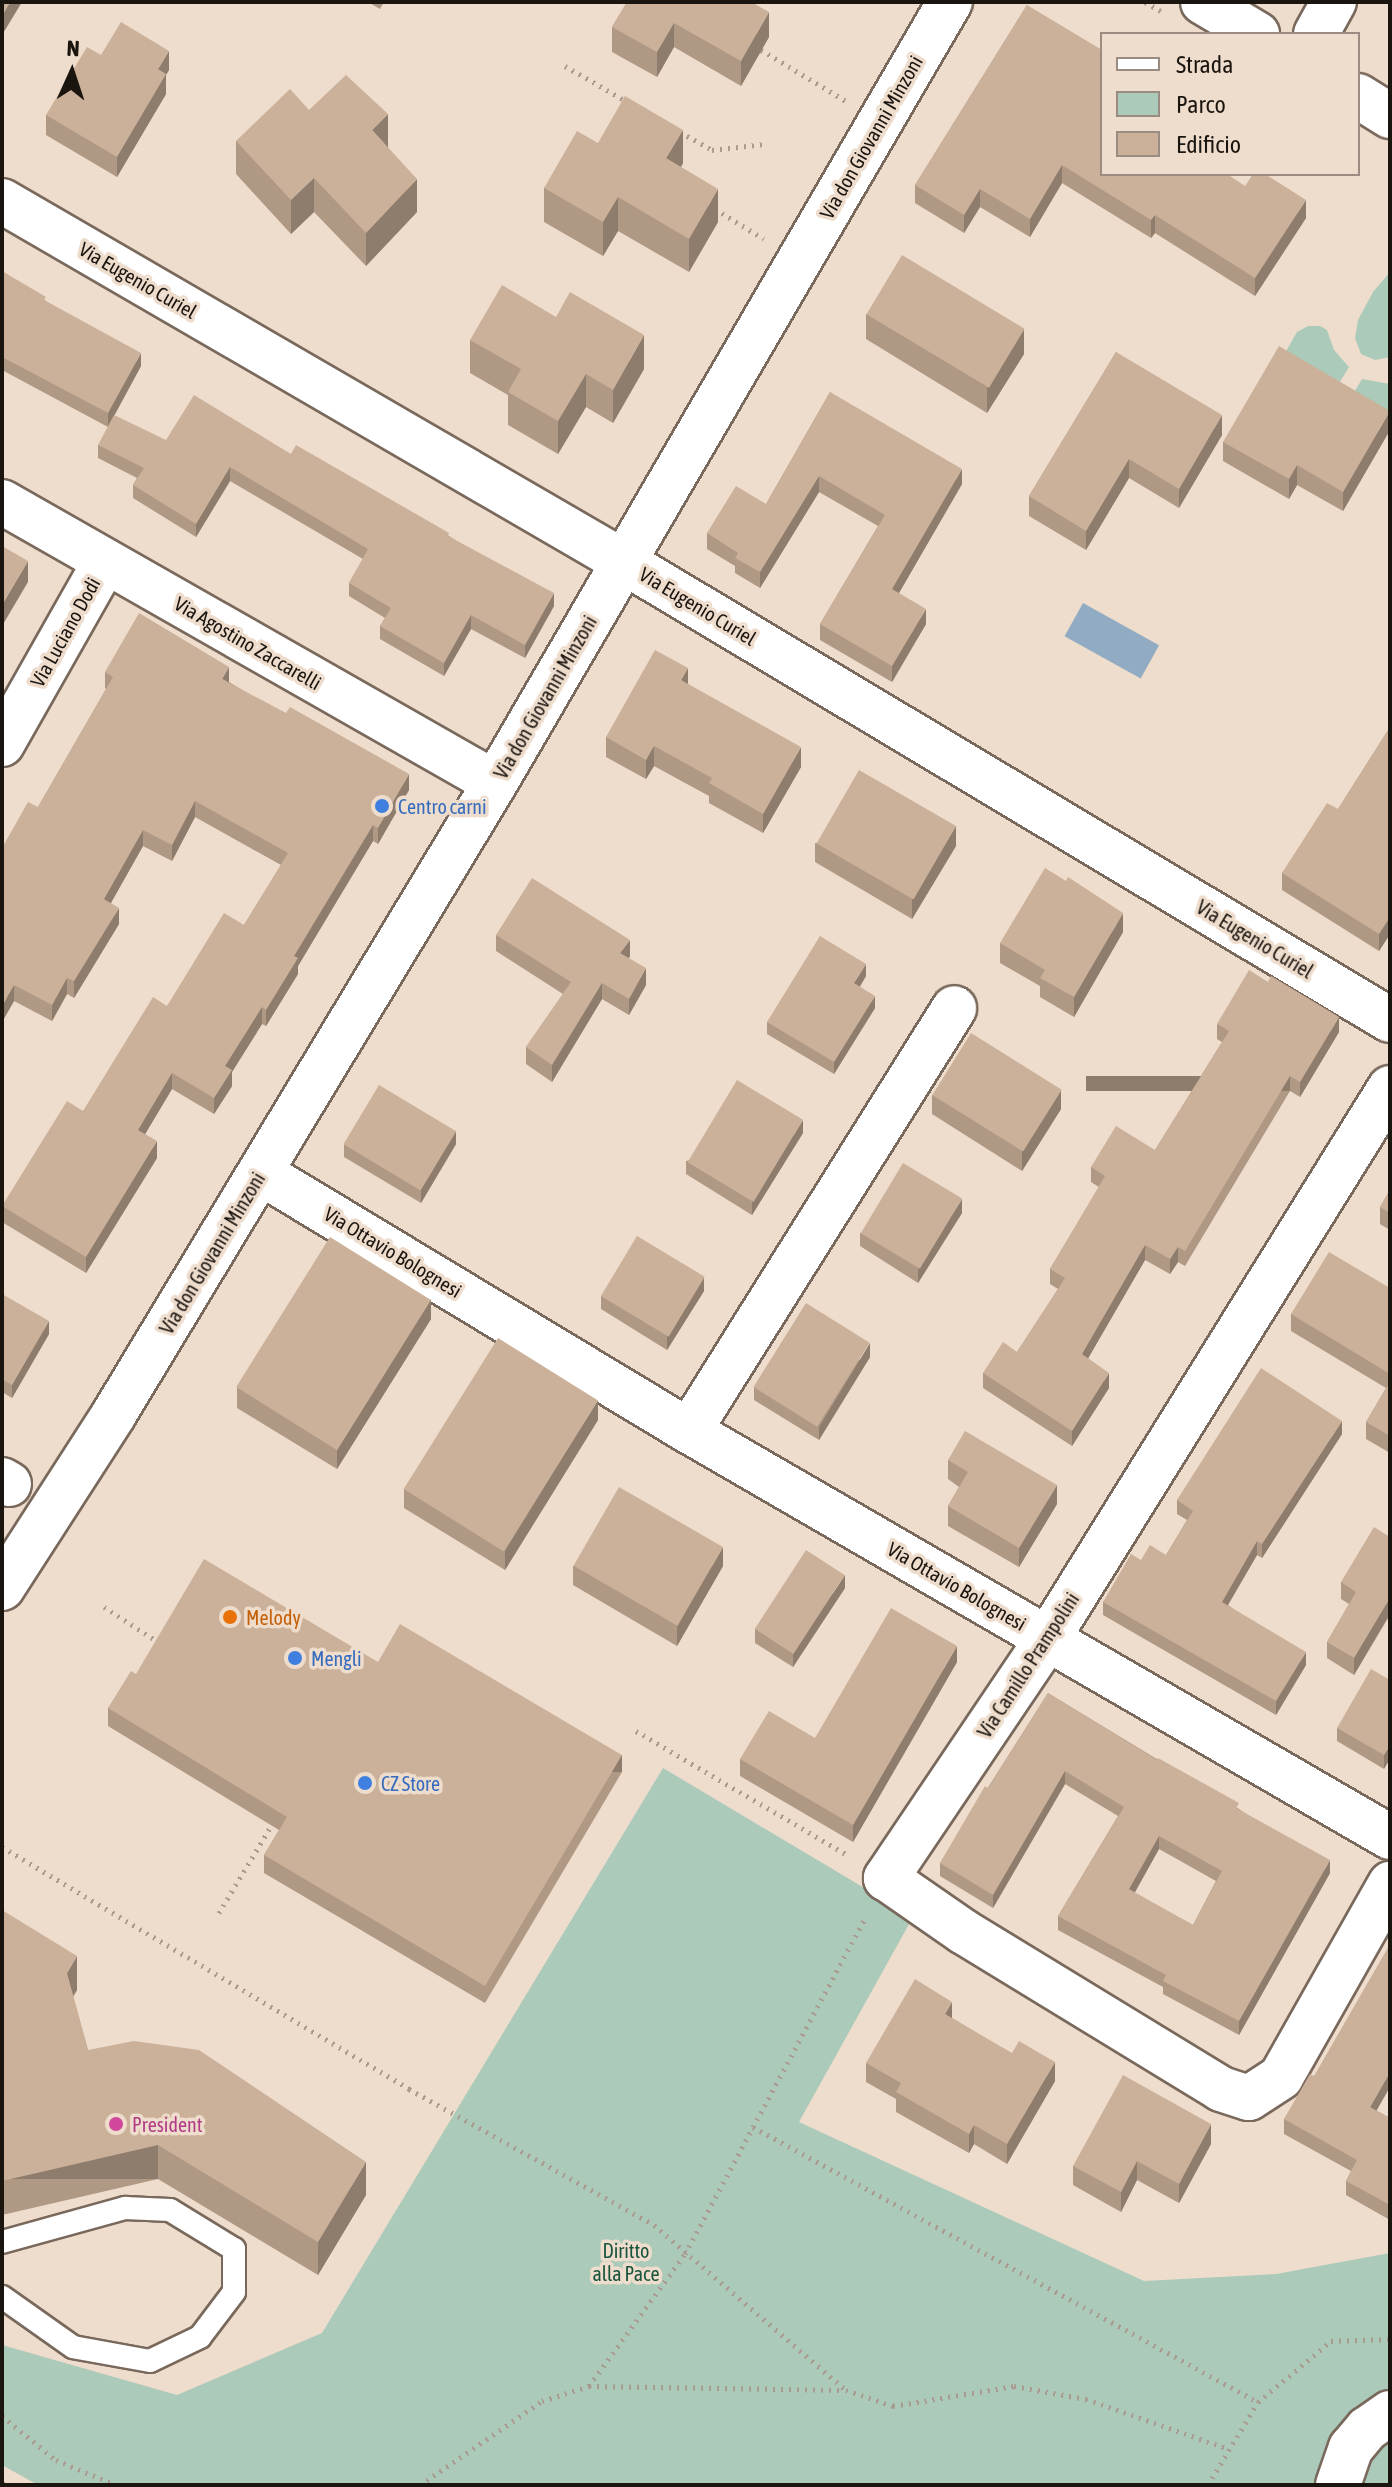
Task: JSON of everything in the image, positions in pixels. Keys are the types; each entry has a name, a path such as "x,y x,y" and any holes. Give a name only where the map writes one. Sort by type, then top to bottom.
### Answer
{"street":[{"name":"Via don Giovanni Minzoni","path":"2,1588 114,1414 495,783 950,2"},
{"path":"1203,2 1254,32"},
{"path":"1317,32 1334,2"},
{"path":"1360,97 1390,116"},
{"name":"Via Eugenio Curiel","path":"2,201 624,562 1390,1020"},
{"name":"Via Agostino Zaccarelli","path":"2,502 495,783"},
{"name":"Via Luciano Dodi","path":"2,744 105,562"},
{"path":"689,1431 954,1008"},
{"name":"Via Camillo Prampolini","path":"886,1878 1048,1638 1390,1088"},
{"name":"Via Ottavio Bolognesi","path":"261,1173 689,1431 1390,1837"},
{"path":"886,1878 964,1932 1207,2081 1249,2098 1281,2077 1390,1884"},
{"path":"1335,2476 1363,2432 1390,2413"}],"lane":[{"path":"2,2242 125,2208 170,2210 234,2249 234,2292 200,2337 150,2361 73,2347 2,2297"}],"path":[{"path":"761,50 880,122"},
{"path":"565,66 640,108"},
{"path":"676,129 712,150 765,144"},
{"path":"710,206 799,260"},
{"path":"104,1607 164,1645"},
{"path":"589,2386 685,2254 886,1878 636,1731"},
{"path":"219,1913 275,1819"},
{"path":"2,1847 430,2101 654,2225 846,2390"},
{"path":"753,2127 1258,2402"},
{"path":"1208,2485 1258,2402 1331,2341 1390,2339"},
{"path":"420,2485 542,2401 589,2386 846,2390 893,2406 1014,2386 1086,2399 1229,2449"},
{"path":"2,2416 56,2460 116,2485"}],"green space":[{"path":"1390,272 1390,357 1375,360 1361,354 1355,338 1358,320 1373,292"},
{"path":"1308,326 1320,326 1327,330 1334,350 1349,367 1338,385 1285,353 1297,332"},
{"path":"1362,379 1390,384 1390,421 1352,396"},
{"name":"Diritto alla Pace","path":"663,1768 913,1917 799,2122 1144,2281 1276,2274 1390,2253 1390,2485 38,2485 2,2465 2,2345 177,2395 322,2333"}],"water":[{"path":"1083,603 1159,645 1141,678 1065,636"}],"building":[{"path":"2,2 10,2 2,16"},
{"path":"627,2 751,2 769,12 741,61 674,23 657,52 612,27"},
{"path":"1027,5 1100,49 1100,176 1230,176 1245,186 1252,176 1268,176 1306,200 1255,278 1155,215 1151,220 1062,165 1030,219 980,189 964,215 915,185"},
{"path":"121,22 169,51 158,69 166,74 117,157 46,115 87,47 101,55"},
{"path":"346,75 388,114 372,130 417,179 366,233 314,178 291,200 236,141 290,89 309,110"},
{"path":"625,96 683,130 666,158 718,189 689,239 618,197 603,222 544,188 577,131 598,143"},
{"path":"902,255 1025,329 989,388 866,314"},
{"path":"2,271 46,297 44,300 141,353 108,413 2,357"},
{"path":"502,285 556,317 570,292 644,335 613,390 586,374 558,421 508,392 521,369 470,340"},
{"path":"1279,346 1390,411 1343,492 1297,465 1289,479 1223,442"},
{"path":"1116,352 1222,415 1179,489 1129,459 1086,531 1029,496"},
{"path":"830,392 962,469 892,589 926,609 892,666 820,624 885,515 819,476 760,572 735,558 738,553 707,533 736,486 766,504"},
{"path":"194,395 291,454 296,445 449,533 448,536 554,593 525,645 471,615 444,663 380,626 391,608 349,583 368,549 230,467 196,524 133,485 144,468 98,445 114,415 166,440"},
{"path":"2,546 28,561 2,605"},
{"path":"139,613 229,667 222,679 286,713 290,707 409,774 378,828 373,825 294,956 298,958 266,1010 262,1007 225,1066 232,1070 214,1098 172,1073 138,1130 157,1141 86,1257 2,1206 67,1101 83,1111 153,997 167,1006 224,913 244,925 288,853 195,801 172,845 143,830 104,899 119,908 74,981 67,978 52,1005 14,985 2,1006 2,848 28,802 38,807 113,677 105,672"},
{"path":"655,650 688,668 681,680 801,747 763,814 709,783 712,778 654,746 646,760 606,737"},
{"path":"1390,727 1390,917 1379,934 1282,873 1327,803 1338,809"},
{"path":"859,770 956,826 913,900 816,844"},
{"path":"1045,868 1066,881 1068,877 1123,913 1074,997 1040,978 1045,970 1000,943"},
{"path":"532,878 630,940 620,953 646,968 629,999 602,983 552,1065 526,1047 571,982 496,935"},
{"path":"820,936 866,964 854,983 875,996 834,1062 767,1022"},
{"path":"1249,970 1268,982 1271,976 1339,1017 1300,1082 1290,1076 1185,1251 1178,1247 1170,1259 1145,1245 1082,1354 1109,1373 1072,1431 983,1373 1003,1342 1017,1352 1065,1278 1050,1269 1105,1176 1091,1167 1116,1126 1155,1150 1229,1031 1217,1024"},
{"path":"971,1033 1062,1090 1023,1152 932,1095"},
{"path":"737,1080 803,1120 754,1202 688,1162"},
{"path":"379,1085 456,1131 421,1190 343,1144"},
{"path":"903,1163 962,1199 920,1269 861,1233"},
{"path":"1390,1190 1390,1213 1380,1207"},
{"path":"637,1236 705,1277 669,1337 601,1296"},
{"path":"330,1237 431,1300 337,1450 236,1387"},
{"path":"1329,1252 1390,1288 1390,1374 1291,1314"},
{"path":"2,1294 49,1321 12,1385 2,1379"},
{"path":"806,1303 870,1343 817,1427 754,1387"},
{"path":"498,1338 598,1401 504,1551 404,1489"},
{"path":"1261,1368 1342,1421 1262,1544 1257,1541 1222,1602 1306,1652 1276,1701 1103,1602 1131,1554 1141,1560 1150,1545 1166,1555 1193,1511 1177,1500"},
{"path":"1390,1382 1390,1436 1366,1422"},
{"path":"965,1431 1057,1485 1019,1548 948,1506 968,1472 948,1460"},
{"path":"619,1487 723,1547 677,1626 574,1566"},
{"path":"1374,1527 1390,1537 1390,1598 1354,1658 1327,1642 1356,1592 1341,1582"},
{"path":"806,1550 845,1575 793,1654 755,1629"},
{"path":"204,1559 378,1662 400,1624 622,1755 485,1986 264,1855 287,1817 108,1708 131,1671 136,1674"},
{"path":"891,1608 957,1646 853,1825 740,1759 769,1711 815,1738"},
{"path":"1371,1669 1390,1680 1390,1745 1384,1755 1337,1728"},
{"path":"1048,1693 1157,1760 1239,1803 1236,1808 1330,1860 1239,2021 1163,1981 1166,1975 1058,1916 1124,1807 1065,1771 993,1895 940,1863 985,1786 988,1788","holes":["1159,1836 1222,1871 1193,1925 1129,1889"]},
{"path":"2,1910 77,1956 67,1973 88,2050 134,2041 199,2050 366,2162 318,2242 158,2145 2,2181"},
{"path":"1390,1944 1390,2072 1370,2107 1390,2118 1390,2205 1346,2181 1357,2160 1284,2119 1310,2074 1314,2076"},
{"path":"915,1979 952,2002 945,2014 1012,2053 1019,2041 1055,2062 1007,2144 974,2125 969,2134 896,2092 901,2083 866,2063"},
{"path":"1123,2075 1211,2124 1179,2184 1137,2161 1121,2192 1073,2166"}],"place":[{"name":"Centro carni","path":"382,806"},
{"name":"Melody","path":"230,1617"},
{"name":"Mengli","path":"295,1658"},
{"name":"CZ Store","path":"365,1783"},
{"name":"President","path":"116,2124"}]}
